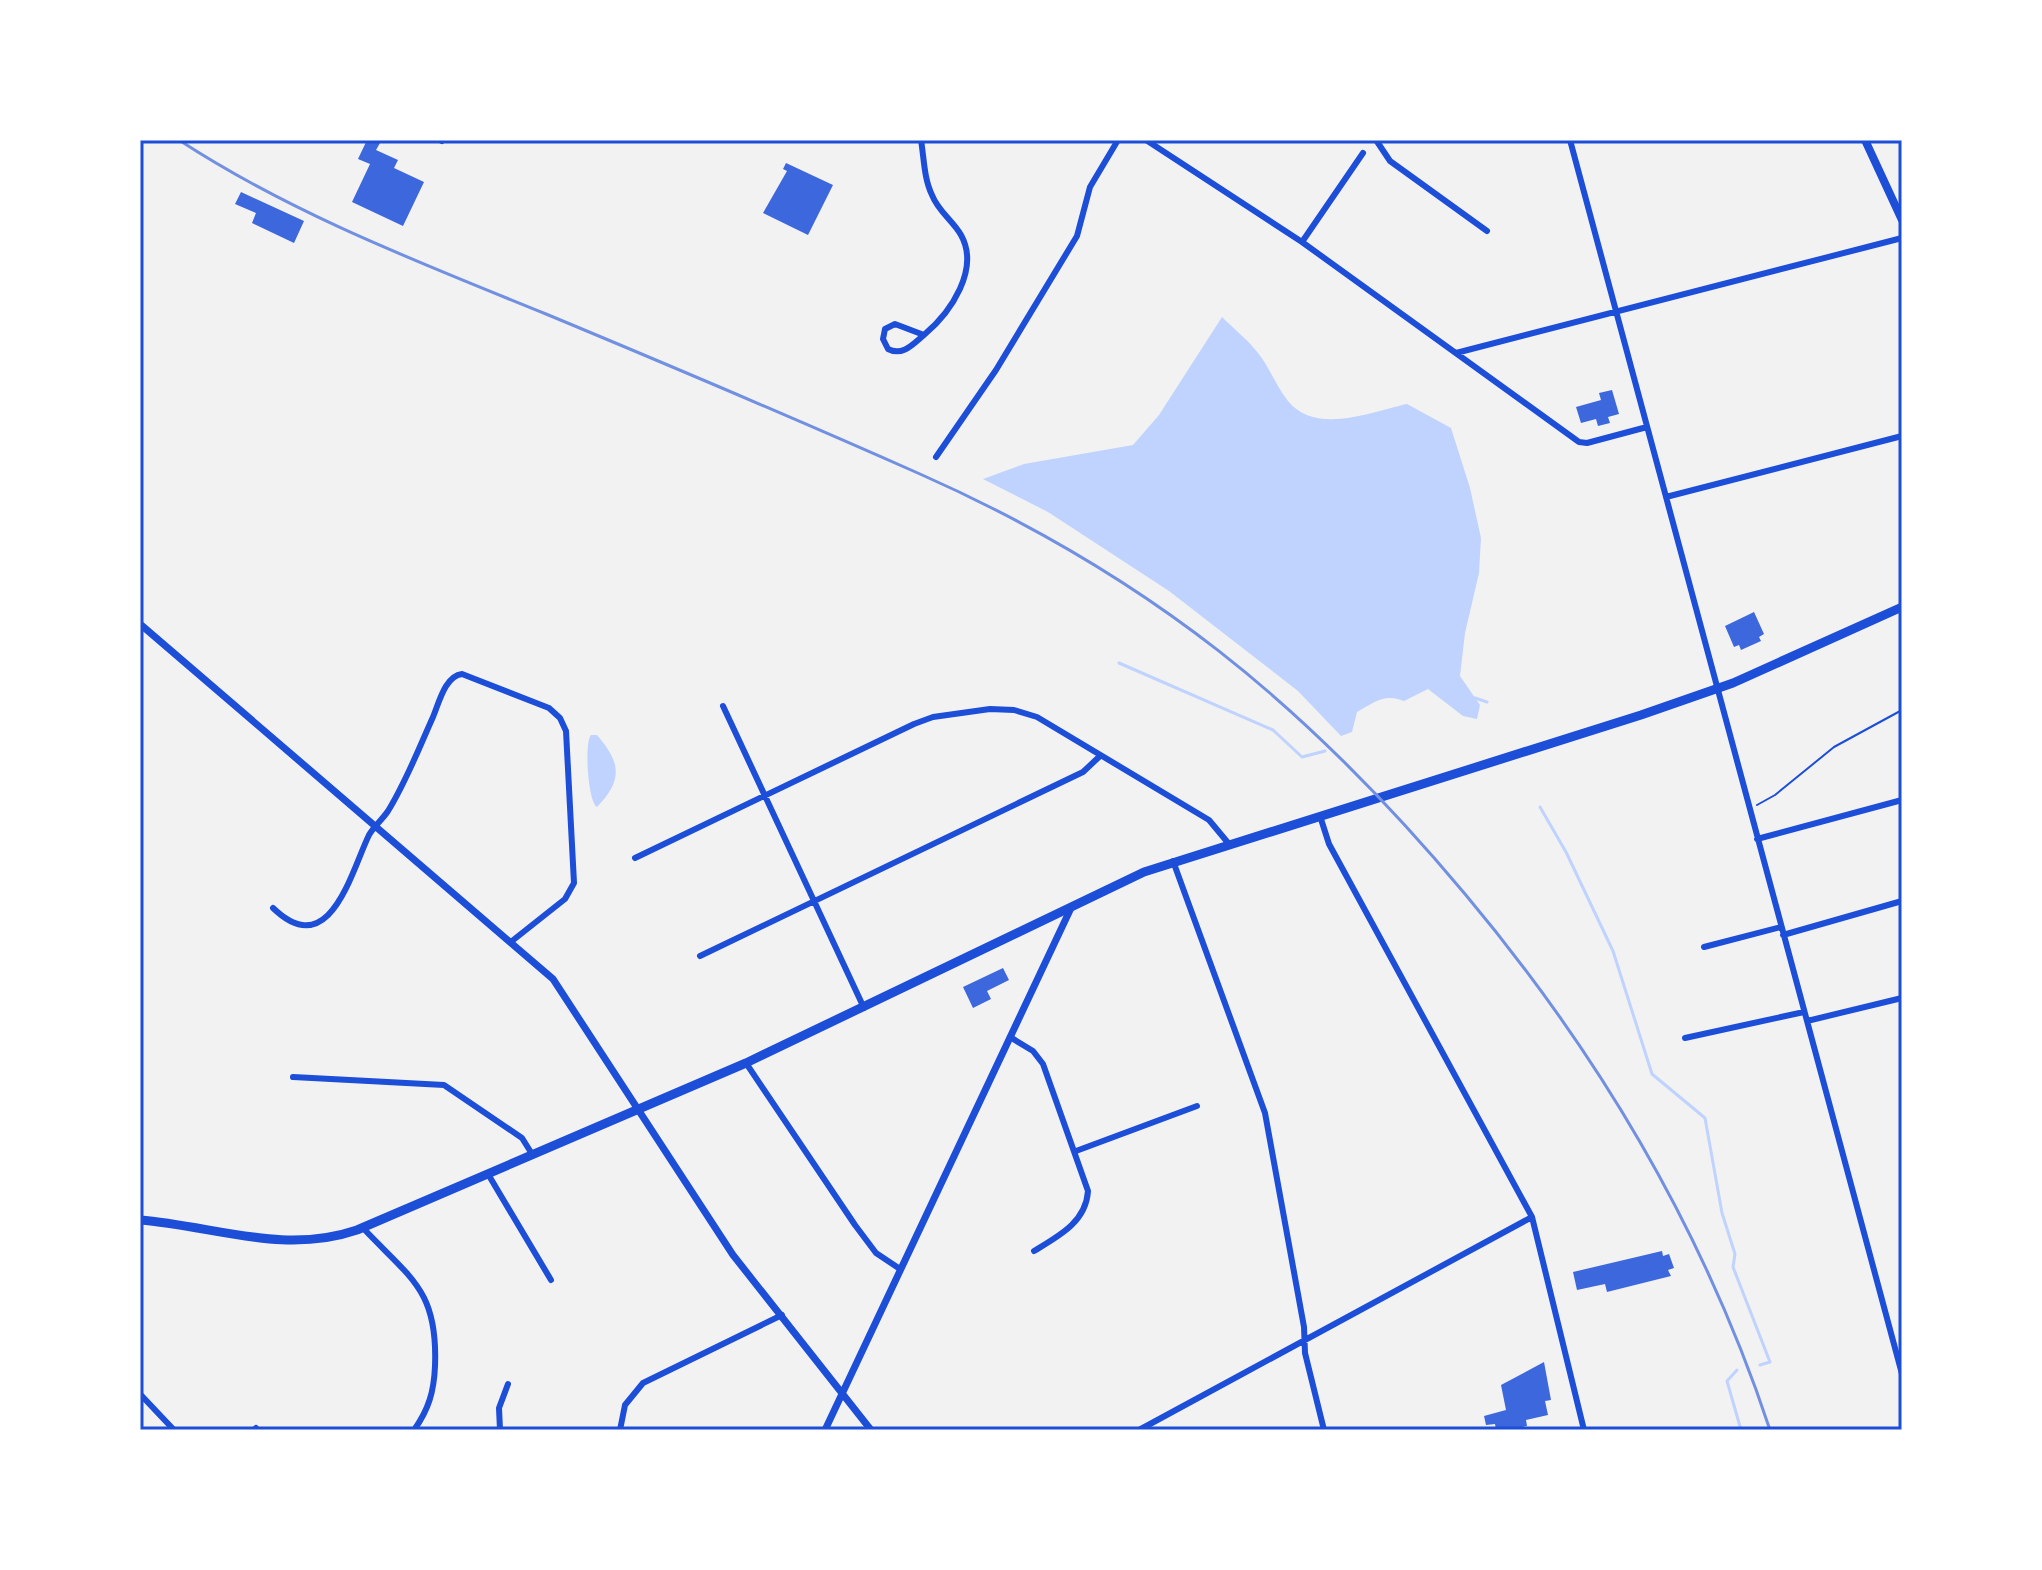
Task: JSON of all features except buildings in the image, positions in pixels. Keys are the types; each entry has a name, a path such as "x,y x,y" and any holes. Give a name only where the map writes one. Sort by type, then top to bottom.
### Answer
{"main road":[{"path":"1865,140 1902,220"},
{"path":"140,1220 296,1242 329,1238 363,1228 746,1063 1173,861 1612,725 1716,688 1902,607"}],"street":[{"path":"921,140 931,195 963,238 967,262 965,277 948,308 924,335 897,352 888,349 883,339 885,329 895,324 924,335"},
{"path":"936,457 996,370 1077,236 1090,187 1118,140"},
{"path":"1146,140 1302,242 1582,443 1647,427"},
{"path":"1376,140 1390,161 1487,231"},
{"path":"1570,140 1902,1374"},
{"path":"1302,242 1363,153"},
{"path":"1456,353 1902,238"},
{"path":"1666,497 1902,436"},
{"path":"140,624 375,828 512,941 561,988 728,1248 871,1430"},
{"path":"273,908 289,922 299,925 327,916 343,897 449,682 457,674 549,708 560,718 566,731 574,883 565,899 512,941"},
{"path":"723,706 864,1008"},
{"path":"635,858 923,720 976,710 1006,709 1030,714 1209,820 1229,844"},
{"path":"700,956 1085,771 1100,756"},
{"path":"1757,839 1902,800"},
{"path":"1320,816 1329,844 1532,1217 1584,1430"},
{"path":"1173,861 1265,1113 1278,1170 1304,1342 1324,1430"},
{"path":"1783,935 1902,901"},
{"path":"825,1430 1071,908"},
{"path":"1704,947 1781,927"},
{"path":"1807,1021 1902,998"},
{"path":"1685,1038 1804,1012"},
{"path":"1010,1037 1040,1058 1088,1188 1086,1208 1065,1231 1034,1251"},
{"path":"746,1063 855,1225 878,1255 900,1269"},
{"path":"293,1077 444,1085 522,1138 532,1154"},
{"path":"1076,1151 1197,1106"},
{"path":"488,1174 551,1280"},
{"path":"1139,1430 1532,1217"},
{"path":"363,1228 419,1288 433,1316 434,1388 428,1409 414,1430"},
{"path":"620,1430 625,1405 643,1383 782,1315"},
{"path":"500,1430 499,1408 508,1384"},
{"path":"140,1394 174,1430"}],"path":[{"path":"1749,807 1775,795 1807,766 1862,729 1902,710"}],"water":[{"path":"1222,317 1254,348 1288,401 1300,411 1314,417 1345,418 1407,404 1451,428 1470,488 1481,538 1479,573 1465,633 1460,676 1480,705 1477,719 1463,716 1428,689 1404,701 1385,698 1375,702 1357,712 1352,732 1341,736 1298,691 1169,591 1048,512 983,479 1024,464 1133,445 1159,415"},
{"path":"591,735 597,735 605,745 616,771 612,788 597,807 591,795 588,772"}],"waterway":[{"path":"1119,663 1273,730 1302,757 1325,751"},
{"path":"1475,698 1487,702"},
{"path":"1540,807 1566,852 1613,951 1652,1074 1705,1118 1722,1213 1735,1254 1733,1267 1770,1362 1760,1365"},
{"path":"1737,1370 1727,1381 1741,1430"}],"railway":[{"path":"179,140 266,191 358,236 780,413 1002,513 1151,601 1218,651 1283,704 1345,762 1405,826 1465,894 1560,1018 1643,1147 1680,1215 1743,1356 1770,1430"}]}
